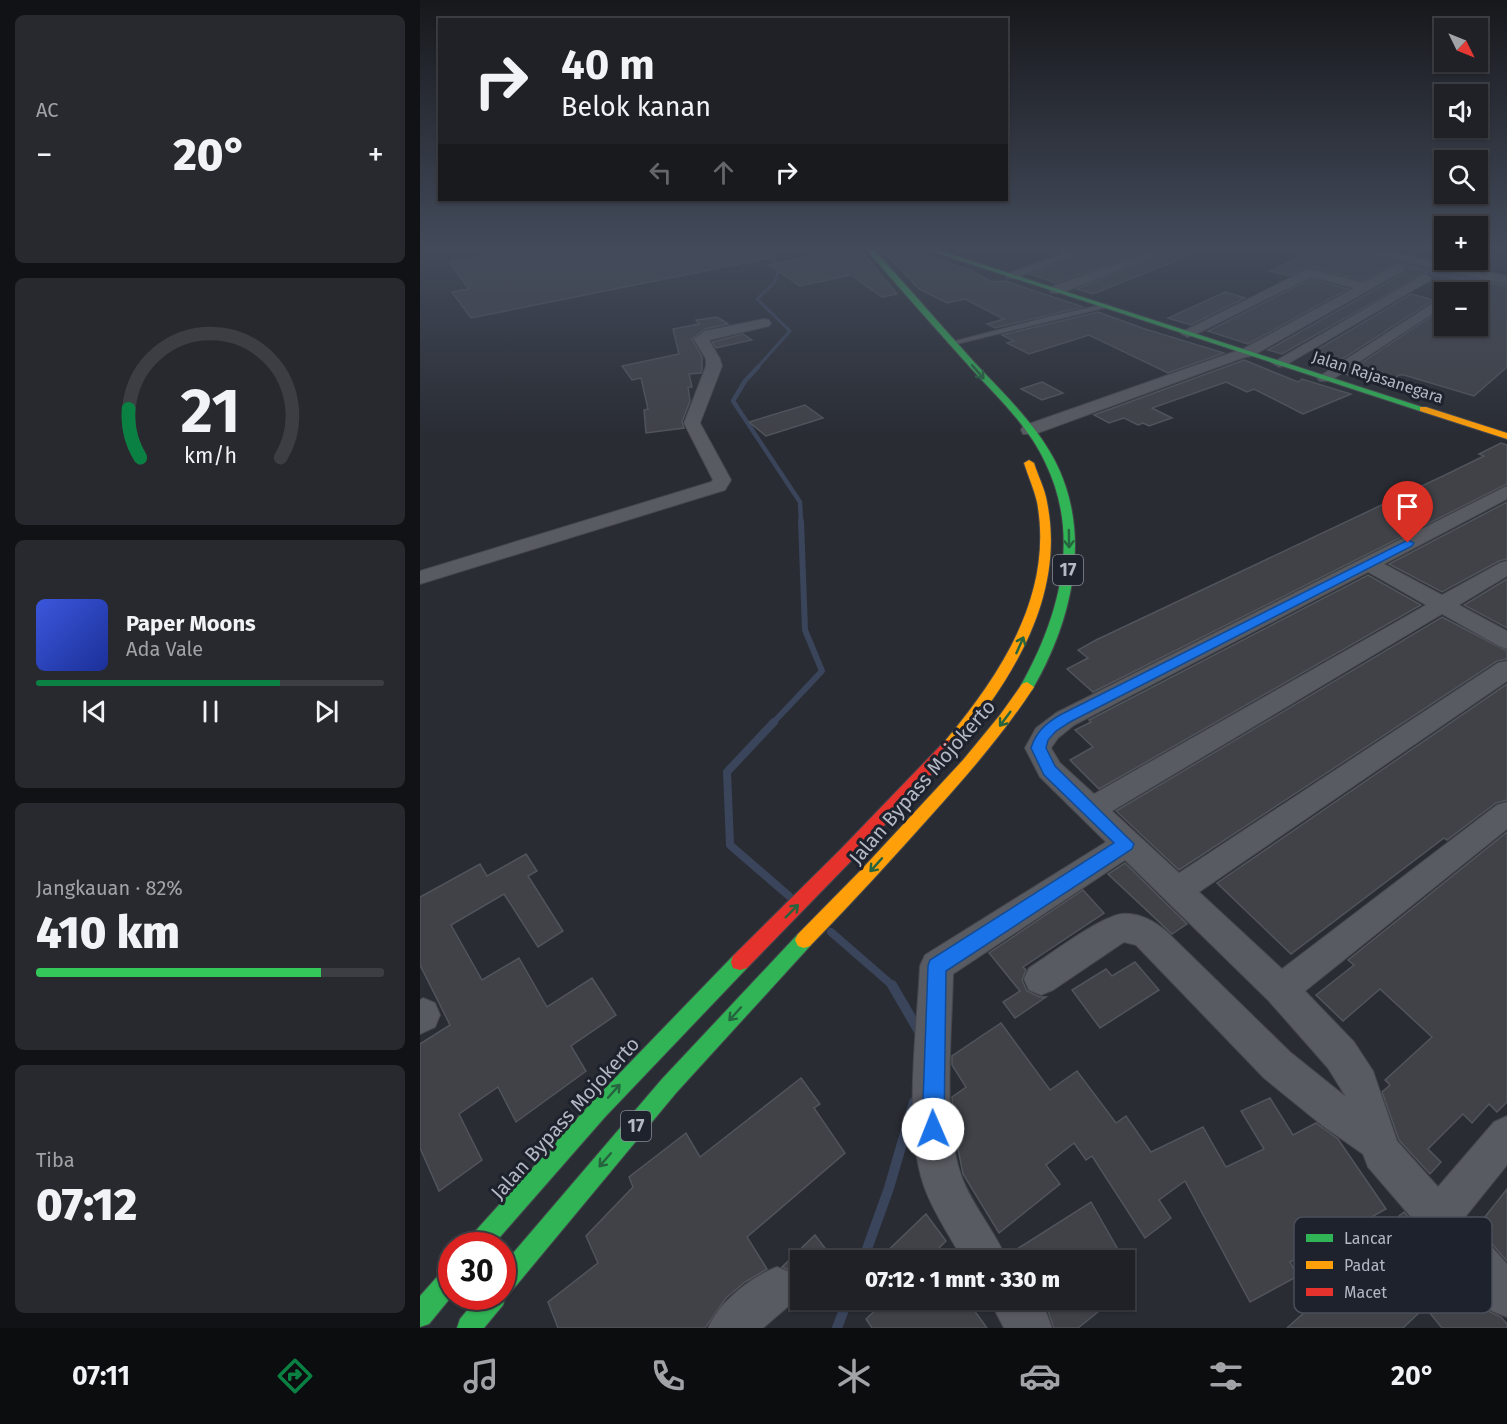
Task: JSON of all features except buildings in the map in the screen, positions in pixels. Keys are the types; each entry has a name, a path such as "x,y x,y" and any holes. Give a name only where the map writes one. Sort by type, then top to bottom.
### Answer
{"main road":[{"name":"Jalan Bypass Mojokerto","path":"911,312 945,355"},
{"name":"Jalan Bypass Mojokerto","path":"516,1268 574,1196 774,971 855,888 990,739 1029,683 1039,664 1055,626 1068,574 1070,539 1066,500 1055,471 1029,430 922,312"},
{"name":"Jalan Rajasanegara","path":"1124,312 1507,436"},
{"name":"Jalan Bypass Mojokerto","path":"489,1232 521,1193 643,1059 836,867 964,731 1015,657 1030,623 1044,572 1047,534 1042,497 1032,469 1022,452"},
{"path":"420,1315 438,1294"},
{"path":"469,1328 483,1310"}],"street":[{"path":"1187,333 1230,312"},
{"path":"1029,430 1246,353 1320,312"},
{"path":"1279,363 1367,312"},
{"path":"1325,378 1426,312"},
{"path":"420,578 718,486 722,480 692,423 714,366 713,358 701,339 710,334 764,323"},
{"path":"1507,492 1051,728 1042,737 1038,748 1050,770 1281,990 1353,1070 1360,1084 1382,1153 1439,1217 1507,1135"},
{"path":"1369,564 1507,641"},
{"path":"1090,810 1507,567"},
{"path":"1176,891 1507,669"},
{"path":"1281,990 1507,813"},
{"path":"980,1250 944,1186 934,1150 932,1108 937,966 1126,844"},
{"path":"1041,979 1118,929 1128,927 1139,929 1156,942 1277,1065 1336,1113 1377,1141"},
{"path":"1492,1279 1507,1296"},
{"path":"730,1328 777,1288"},
{"path":"1018,1310 1030,1328"}],"lane":[{"path":"952,343 995,334 1072,312"}],"waterway":[{"path":"756,369 790,331 770,312"},
{"path":"758,367 745,381 733,401 800,502 801,523"},
{"path":"772,724 822,671 805,630 801,521"},
{"path":"774,722 727,772 730,845 789,896"},
{"path":"831,932 892,985"},
{"path":"892,985 920,1033"},
{"path":"867,1250 889,1188 914,1102"},
{"path":"837,1328 844,1310"}],"traffic: fast":[{"path":"925,312 1031,432 1050,461 1062,488 1068,517 1070,546 1068,576 1053,635 1027,687"},
{"path":"1123,312 1423,409"},
{"path":"516,1268 669,1086 804,940"},
{"path":"490,1232 598,1110 740,962"},
{"path":"420,1315 438,1294"},
{"path":"469,1328 483,1310"}],"traffic: slow":[{"path":"1423,409 1507,436"},
{"path":"950,745 998,683 1018,649 1033,613 1043,577 1046,539 1042,501 1029,463"},
{"path":"804,940 968,764 1005,719 1027,687"}],"traffic: jam":[{"path":"740,962 950,745"}],"route":[{"path":"933,1129 937,966 1126,844 1050,770 1038,748 1042,737 1065,719 1408,543"}]}
